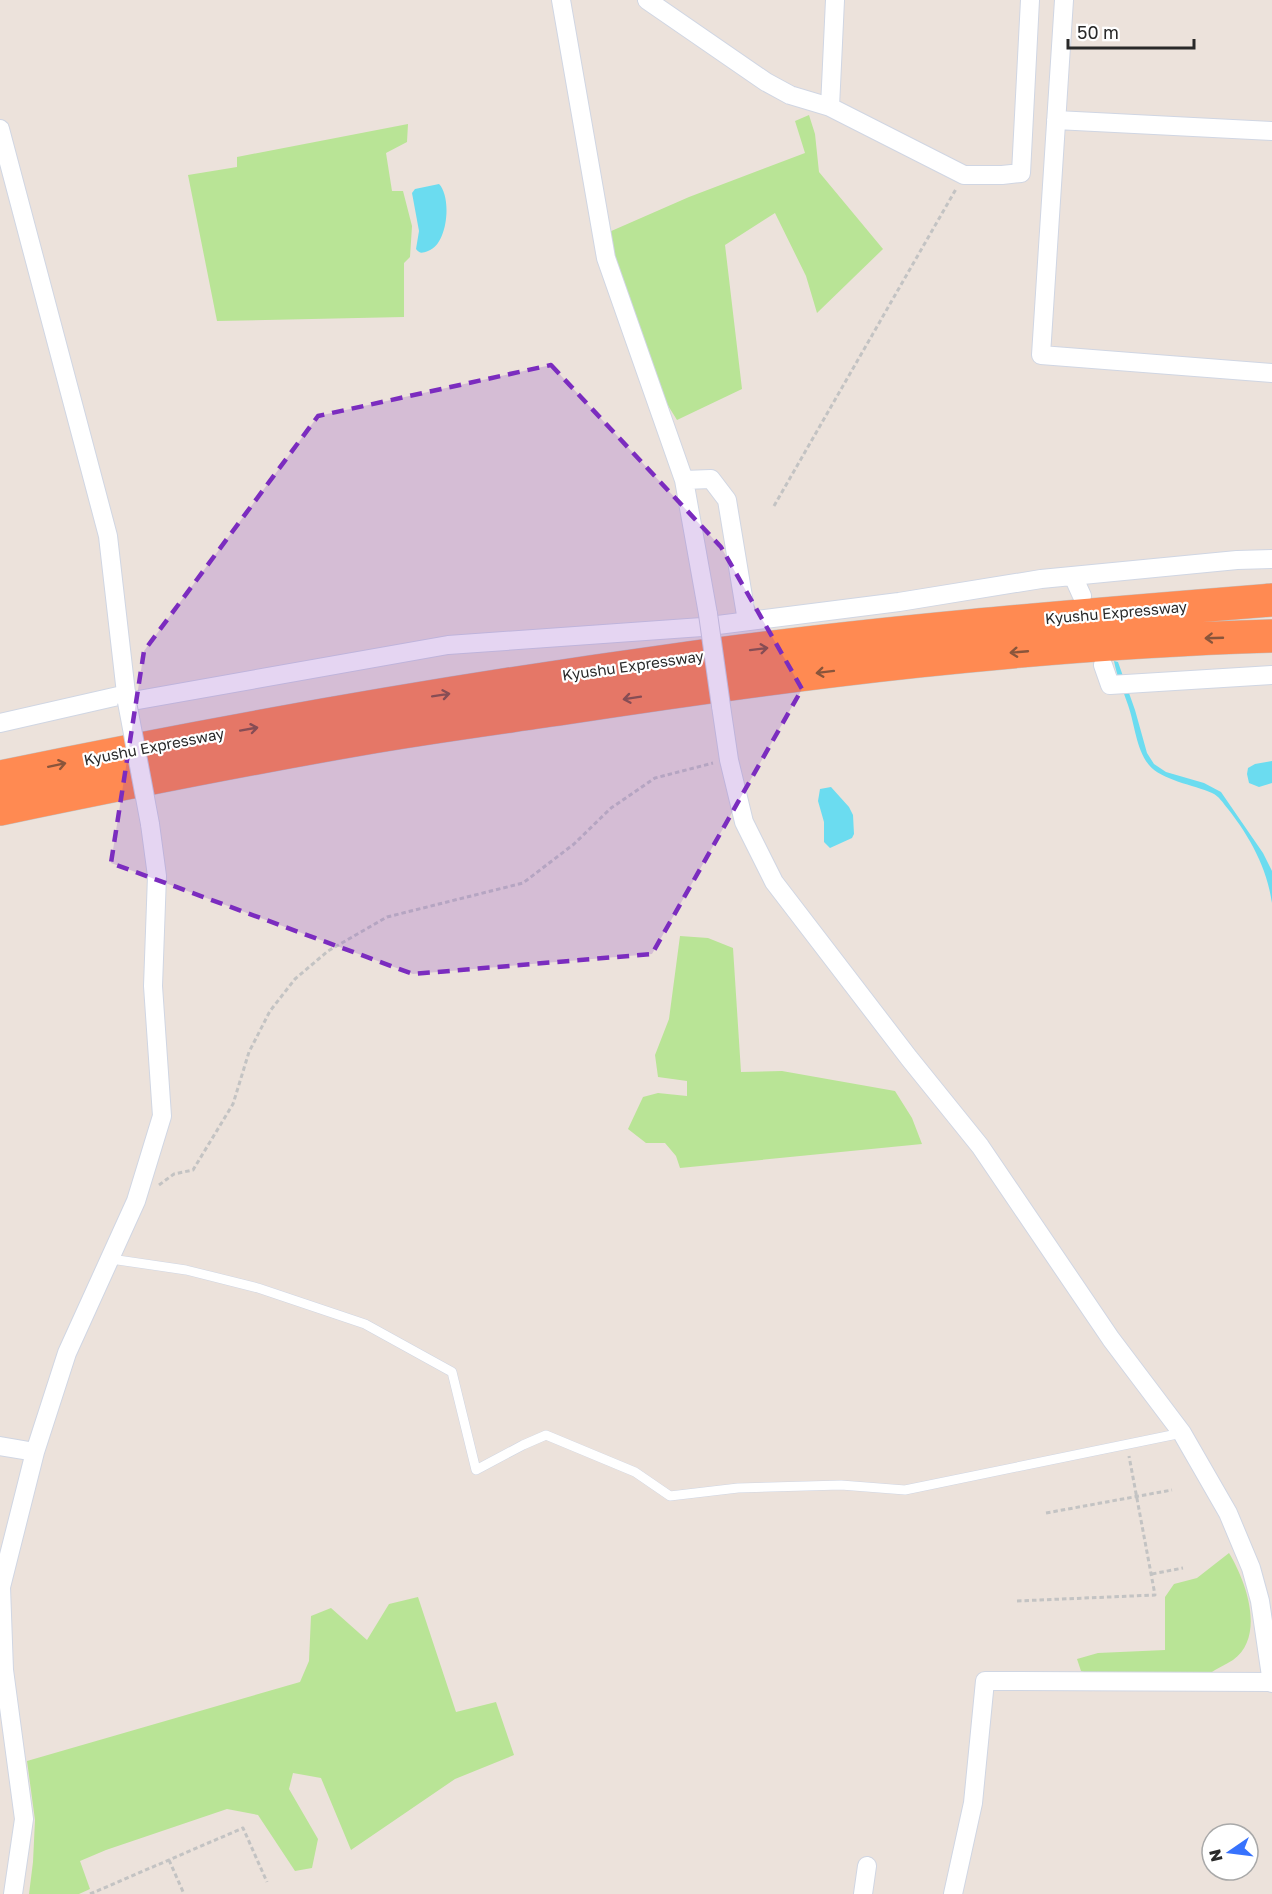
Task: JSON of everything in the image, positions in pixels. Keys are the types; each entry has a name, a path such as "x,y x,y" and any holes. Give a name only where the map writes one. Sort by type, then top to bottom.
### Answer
{"highway":[{"name":"Kyushu Expressway","path":"0,777 116,753 415,699 677,659 870,636 1272,600"},
{"name":"Kyushu Expressway","path":"0,809 141,779 363,739 717,684 945,658 1169,639 1272,636"}],"street":[{"path":"561,0 606,258 684,480 708,614 729,760 744,822 774,882 909,1058 980,1146 1111,1340 1182,1432 1228,1513 1266,1599 1272,1682 985,1681 973,1803 953,1894"},
{"path":"647,0 766,82 790,95 830,107 964,175 1020,173 1030,0"},
{"path":"830,107 836,0"},
{"path":"1064,0 1041,355 1272,374"},
{"path":"1056,120 1272,131"},
{"path":"0,129 108,536 127,698 157,876 153,986 162,1116 136,1201 67,1353 35,1452 1,1587 4,1670 24,1819 13,1894"},
{"path":"684,480 711,478 727,500 747,621"},
{"path":"0,723 127,698 448,645 633,633 899,602 1041,579 1236,560 1272,559"},
{"path":"1073,576 1082,596"},
{"path":"1103,665 1110,685 1272,675"},
{"path":"0,1446 35,1452"},
{"path":"862,1894 867,1866"}],"lane":[{"path":"111,1259 186,1270 258,1288 365,1324 452,1372 476,1470 546,1435 634,1472 670,1496 738,1488 841,1485 905,1490 1182,1432"}],"path":[{"path":"774,506 964,175"},
{"path":"136,1201 174,1174 193,1170 233,1104 249,1052 270,1011 295,979 328,951 387,917 523,883 574,844 611,808 655,778 729,760"},
{"path":"1017,1601 1155,1595 1127,1444"},
{"path":"1046,1513 1172,1490"},
{"path":"1151,1574 1183,1568"},
{"path":"90,1894 243,1828 267,1882"},
{"path":"169,1860 184,1894"}],"highlighted area":[{"path":"551,365 721,547 802,689 652,954 413,974 111,863 144,651 318,416"}],"green space":[{"path":"809,115 815,134 819,172 883,249 817,313 806,276 775,213 725,245 742,389 677,420 654,383 616,265 609,232 689,197 805,153 795,121"},
{"path":"408,124 407,142 386,153 392,191 403,191 412,226 410,257 404,263 404,317 217,321 188,175 237,167 237,157"},
{"path":"680,936 708,938 733,948 741,1072 782,1071 895,1091 912,1118 922,1144 680,1168 676,1156 665,1143 646,1143 628,1129 643,1097 658,1093 687,1096 687,1081 658,1077 655,1055 669,1019"},
{"path":"1229,1553 1246,1593 1251,1623 1249,1637 1243,1650 1233,1660 1209,1674 1097,1676 1081,1671 1077,1659 1098,1653 1165,1650 1165,1597 1174,1584 1197,1578"},
{"path":"418,1597 456,1712 496,1702 514,1755 455,1779 351,1850 321,1778 293,1773 289,1789 318,1839 312,1868 295,1871 258,1815 227,1809 80,1861 90,1889 79,1894 29,1894 35,1820 27,1761 300,1682 309,1661 311,1616 331,1608 367,1640 389,1604"}],"water":[{"path":"439,184 446,199 444,231 435,247 423,253 416,249 419,231 412,193 415,189"},
{"path":"1114,661 1118,662 1147,753 1154,764 1166,772 1204,783 1221,792 1263,853 1272,871 1272,903 1262,865 1243,831 1221,800 1212,793 1161,775 1145,759 1138,744"},
{"path":"1272,761 1272,783 1259,787 1249,783 1248,768 1255,764"},
{"path":"831,787 853,815 854,834 852,838 830,848 824,842 824,822 818,801 820,789"}]}
